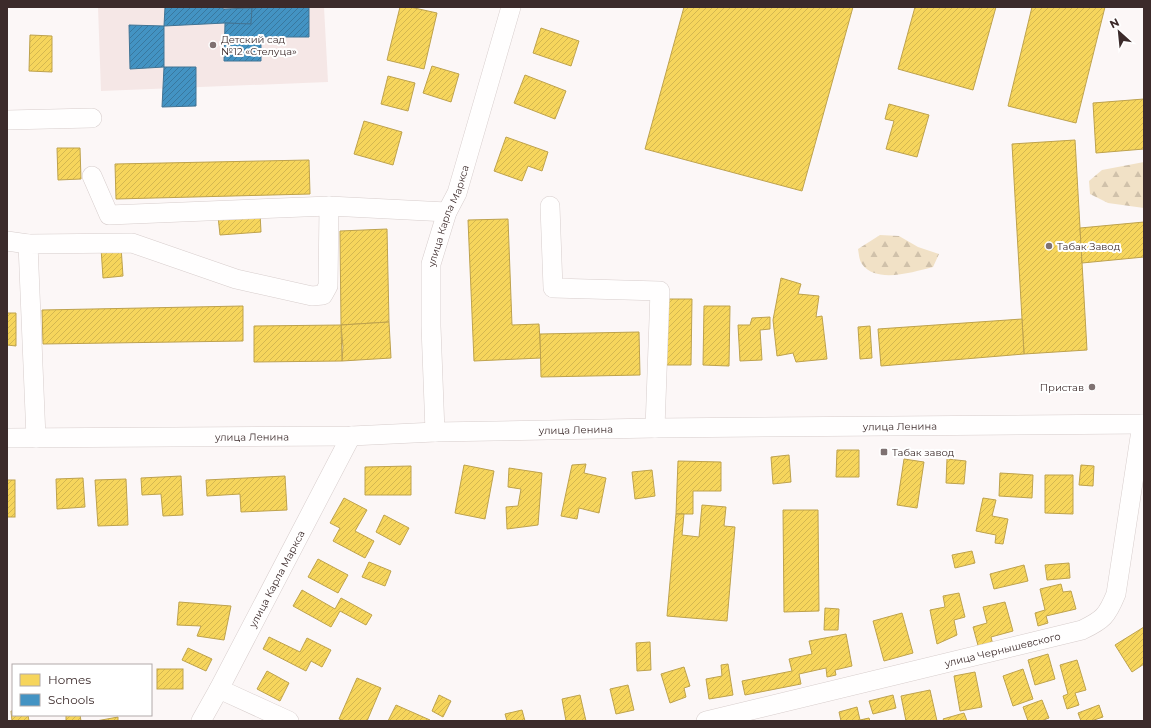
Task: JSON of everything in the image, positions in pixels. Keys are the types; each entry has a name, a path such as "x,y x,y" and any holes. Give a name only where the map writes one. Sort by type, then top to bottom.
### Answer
{"street":[{"name":"улица Карла Маркса","path":"435,432 431,326 431,264 447,212 457,193 511,7"},
{"path":"7,120 92,118"},
{"path":"92,176 109,214 132,243"},
{"path":"109,214 329,206 447,212"},
{"path":"7,241 28,244 132,243 236,279 312,296 323,295 328,286 329,206"},
{"path":"550,206 553,288 660,291 655,428"},
{"path":"28,244 36,438"},
{"name":"улица Ленина","path":"7,438 351,436 435,432 655,428 1143,424"},
{"name":"улица Чернышевского","path":"706,721 1082,630 1096,623 1104,617 1110,609 1116,594 1143,424"},
{"name":"улица Карла Маркса","path":"201,721 351,436"},
{"path":"219,689 289,721"}],"shaded area":[{"name":"Детский сад №12 «Стелуца»","path":"98,7 324,7 328,82 101,91"}],"green space":[{"path":"1144,162 1144,208 1108,203 1090,194 1089,181 1102,170"},
{"path":"880,235 899,236 918,247 939,254 933,267 905,274 876,274 868,270 862,264 858,249"}],"building: Homes":[{"path":"400,7 410,7 437,13 424,69 387,60"},
{"path":"684,7 853,7 802,191 645,149"},
{"path":"915,7 996,7 973,90 898,69"},
{"path":"1032,7 1105,7 1076,123 1008,106"},
{"path":"541,28 579,41 571,66 533,53"},
{"path":"30,35 52,36 52,72 29,71"},
{"path":"432,66 459,74 451,102 423,93"},
{"path":"525,75 566,91 555,119 514,103"},
{"path":"388,76 415,83 408,111 381,104"},
{"path":"1144,99 1144,149 1096,153 1093,103"},
{"path":"889,104 929,115 917,157 886,149 894,121 885,119"},
{"path":"364,121 402,132 393,165 354,154"},
{"path":"506,137 548,152 542,171 528,166 522,181 494,171"},
{"name":"Табак Завод","path":"1075,140 1087,350 1024,354 1012,144"},
{"path":"57,148 80,148 81,179 58,180"},
{"path":"309,160 310,194 116,199 115,164"},
{"path":"260,213 261,232 220,235 218,216"},
{"path":"508,219 512,325 539,324 541,358 474,361 468,220"},
{"path":"1144,222 1144,257 1082,263 1080,228"},
{"path":"387,229 389,322 341,325 340,231"},
{"path":"121,246 123,276 103,278 101,248"},
{"path":"781,278 801,284 798,294 819,296 816,317 822,316 827,359 796,362 793,353 777,356 773,320"},
{"path":"663,299 692,299 691,365 663,365"},
{"path":"243,306 243,341 43,344 42,310"},
{"path":"704,306 730,306 729,366 703,365"},
{"path":"7,313 16,313 16,346 7,345"},
{"path":"770,317 770,329 760,330 762,360 740,361 738,325 750,325 752,318"},
{"path":"1022,319 1024,354 881,366 878,329"},
{"path":"389,322 391,358 342,361 343,347 341,325"},
{"path":"341,325 342,361 254,362 254,326"},
{"path":"870,326 872,358 860,359 858,327"},
{"path":"639,332 640,375 541,377 540,334"},
{"path":"837,450 859,450 859,477 836,477"},
{"path":"789,455 791,482 773,484 771,457"},
{"path":"904,459 924,462 917,508 897,505"},
{"path":"947,459 966,461 964,484 946,483"},
{"path":"678,461 721,462 721,491 693,491 693,514 676,514"},
{"path":"586,464 584,473 606,478 599,513 579,508 577,519 561,516 572,465"},
{"path":"464,465 494,471 485,519 455,513"},
{"path":"1081,465 1094,466 1093,486 1079,485"},
{"path":"411,466 411,495 365,495 365,467"},
{"path":"509,468 542,473 538,525 507,529 506,507 518,506 521,489 508,487"},
{"path":"652,470 655,496 635,499 632,472"},
{"path":"1000,473 1033,475 1032,498 999,496"},
{"path":"1045,475 1073,475 1073,514 1045,513"},
{"path":"181,476 183,515 163,516 161,494 142,495 141,478"},
{"path":"285,476 287,510 241,512 240,494 207,496 206,480"},
{"path":"83,478 85,507 57,509 56,479"},
{"path":"126,479 128,525 98,526 95,480"},
{"path":"7,480 15,480 15,517 7,517"},
{"path":"344,498 367,510 355,531 374,541 365,558 333,541 340,528 330,523"},
{"path":"983,498 996,500 992,516 1008,519 1003,544 995,543 996,535 976,531"},
{"path":"702,505 726,507 724,526 735,527 727,621 667,616 676,514 684,514 682,535 699,537"},
{"path":"783,510 818,510 819,611 784,612"},
{"path":"384,515 409,528 400,545 376,532"},
{"path":"972,551 975,563 955,568 952,555"},
{"path":"318,559 348,575 338,593 308,577"},
{"path":"369,562 391,571 385,586 362,577"},
{"path":"1069,563 1070,578 1047,580 1045,565"},
{"path":"1024,565 1028,581 994,589 990,574"},
{"path":"1061,584 1063,592 1071,591 1076,609 1046,616 1048,623 1038,626 1035,613 1045,610 1040,589"},
{"path":"302,590 335,609 341,598 372,615 366,625 340,611 331,627 293,606"},
{"path":"959,593 965,617 954,620 957,635 937,644 930,610 945,607 943,596"},
{"path":"179,602 231,606 224,640 197,636 201,626 177,625"},
{"path":"1005,602 1013,631 991,637 993,645 979,649 973,627 987,623 983,607"},
{"path":"825,608 839,609 838,630 824,630"},
{"path":"902,613 913,653 884,661 873,621"},
{"path":"1144,627 1144,664 1132,672 1115,645"},
{"path":"846,634 852,666 835,670 836,675 827,677 826,668 799,674 801,684 745,695 742,681 792,671 789,659 812,654 809,641"},
{"path":"269,637 300,652 307,638 331,650 322,667 311,661 306,671 263,649"},
{"path":"650,642 651,670 637,671 636,643"},
{"path":"188,648 212,659 206,671 182,660"},
{"path":"1048,654 1055,679 1035,685 1028,660"},
{"path":"1077,660 1086,690 1075,693 1079,705 1067,709 1063,696 1068,694 1060,665"},
{"path":"728,664 733,695 709,699 706,679 722,676 721,665"},
{"path":"684,667 690,686 684,688 686,697 670,703 661,674"},
{"path":"157,669 183,669 183,689 157,689"},
{"path":"1023,669 1033,699 1013,706 1003,676"},
{"path":"267,671 289,683 280,701 257,689"},
{"path":"975,672 982,707 960,711 954,676"},
{"path":"357,678 381,688 367,721 345,721 339,719"},
{"path":"628,685 634,710 616,714 610,689"},
{"path":"930,690 937,721 906,721 901,696"},
{"path":"439,695 451,701 443,717 432,711"},
{"path":"580,695 586,721 566,721 562,699"},
{"path":"893,695 896,708 873,714 869,701"},
{"path":"1042,700 1049,718 1041,721 1028,721 1023,707"},
{"path":"396,705 430,720 430,721 388,721"},
{"path":"1099,705 1103,717 1091,721 1081,721 1078,713"},
{"path":"857,707 860,720 869,718 870,721 841,721 839,712"},
{"path":"522,710 525,721 507,721 505,714"},
{"path":"11,711 12,716 28,716 29,721 12,721"},
{"path":"964,713 967,721 944,721 943,719"},
{"path":"66,716 80,716 81,721 66,721"},
{"path":"118,717 118,721 96,721"}],"building: Schools":[{"path":"165,7 223,7 223,9 252,8 251,24 225,23 164,26"},
{"path":"309,7 309,37 261,37 261,61 224,61 225,23 251,24 252,8"},
{"path":"129,25 164,26 164,67 130,69"},
{"path":"164,67 196,67 196,106 162,107"}],"place":[{"name":"Детский сад №12 «Стелуца»","path":"213,45"},
{"name":"Табак Завод","path":"1049,246"},
{"name":"Пристав","path":"1092,387"},
{"name":"Табак завод","path":"884,452"}]}
